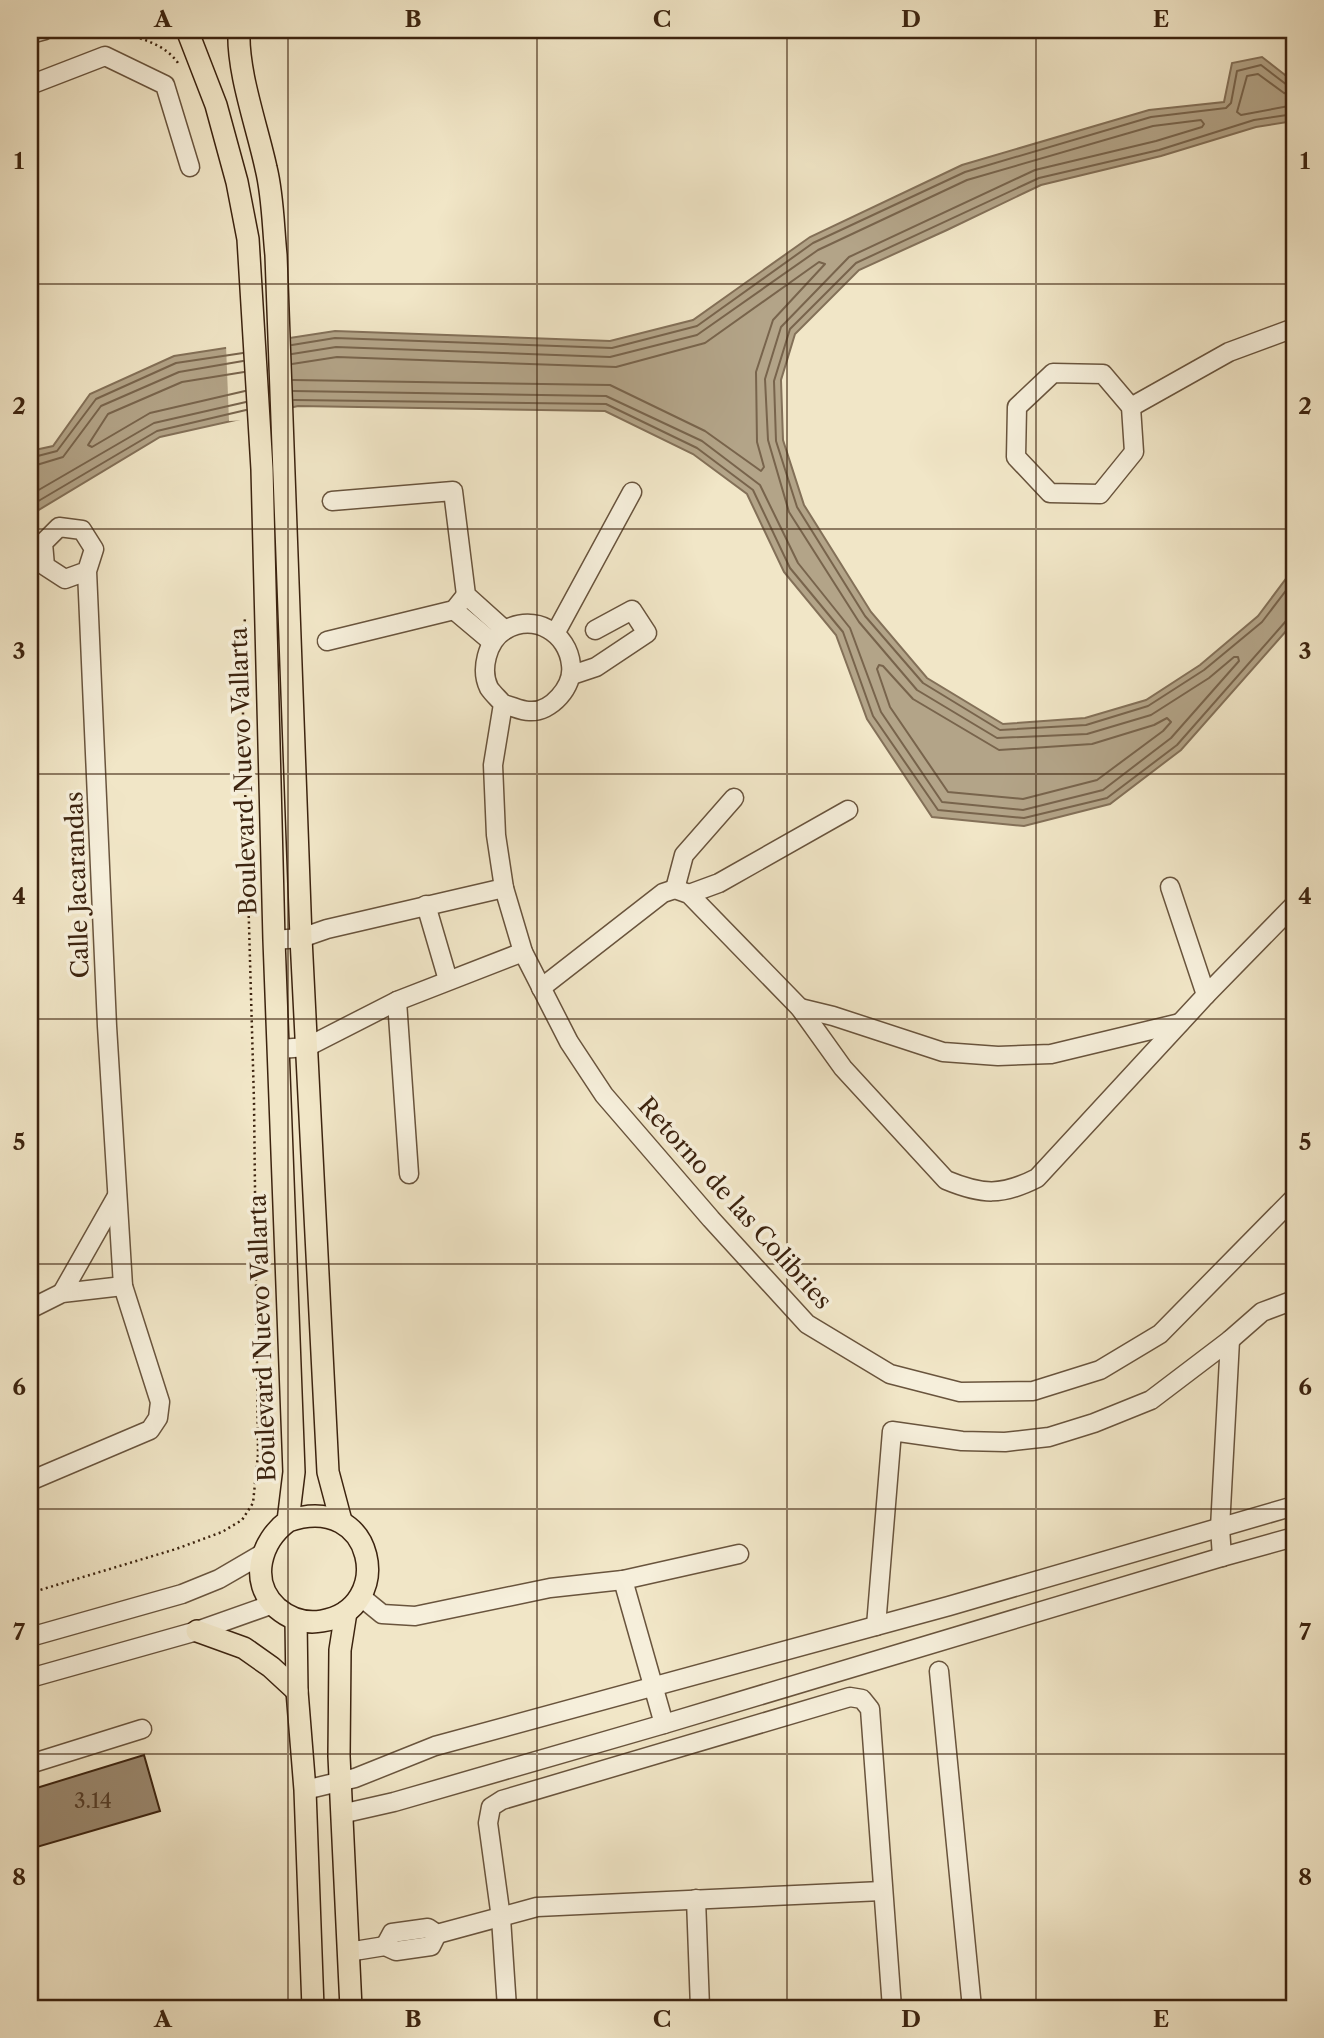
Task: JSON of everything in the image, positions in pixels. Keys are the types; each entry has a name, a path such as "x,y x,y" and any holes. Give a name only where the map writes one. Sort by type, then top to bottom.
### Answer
{"main road":[{"name":"Boulevard Nuevo Vallarta","path":"187,30 216,105 237,182 248,239 252,307 272,467 301,938 328,1472 341,1521 357,1535 366,1555 368,1576 353,1604 340,1650 340,1782 351,2008"},
{"name":"Boulevard Nuevo Vallarta","path":"239,30 238,41 267,172 276,254 272,467 274,940 294,1472 288,1521"},
{"path":"341,1521 324,1515 306,1515 288,1521 272,1535 262,1554 262,1580 273,1604 296,1620 313,1623 331,1620 353,1604"},
{"path":"296,1620 297,1691 305,1790 313,2008"},
{"path":"197,1630 244,1648 271,1667 297,1691"}],"street":[{"path":"30,34 45,30"},
{"path":"30,85 105,56 165,85 190,167"},
{"path":"1131,407 1229,352 1294,328"},
{"path":"1053,373 1103,374 1131,407 1134,452 1100,494 1050,493 1016,457 1017,407 1053,373"},
{"path":"332,501 453,491 466,595 498,636"},
{"path":"555,632 632,492"},
{"name":"Calle Jacarandas","path":"87,571 123,1286"},
{"path":"327,641 454,610 466,595"},
{"path":"454,610 498,636"},
{"path":"572,675 596,667 647,633 632,610 595,630"},
{"path":"530,623 555,632 570,651 572,675 559,700 532,712 503,704 489,687 484,664 498,636 530,623"},
{"name":"Retorno de las Colibries","path":"503,704 494,765 496,835 504,888 523,952 569,1042 604,1095 711,1219 807,1324 891,1374 960,1392 1033,1391 1100,1370 1160,1334 1294,1198"},
{"path":"734,798 684,855 682,891 800,1008 843,1068 946,1180 969,1190 992,1193 1016,1189 1037,1178 1206,995 1294,905"},
{"path":"541,988 663,893 719,883 848,810"},
{"path":"1170,887 1206,995"},
{"path":"274,940 301,938 327,929 504,888"},
{"path":"426,905 448,980"},
{"path":"280,1049 307,1047 397,1001 523,952"},
{"path":"397,1001 409,1174"},
{"path":"800,1008 943,1052 998,1056 1051,1054 1180,1023"},
{"path":"62,1293 117,1196"},
{"path":"30,1309 62,1293 123,1286 160,1402 158,1418 150,1430 30,1481"},
{"path":"876,1626 892,1431 962,1441 994,1442 1049,1437 1138,1407 1230,1340 1262,1312 1294,1300"},
{"path":"1222,1557 1220,1528 1230,1340"},
{"path":"305,1790 355,1778 435,1746 876,1626 1294,1506"},
{"path":"341,1814 394,1802 664,1724 1294,1537"},
{"path":"30,1637 182,1594 219,1579 262,1554"},
{"path":"353,1604 383,1614 415,1616 550,1588 624,1580 739,1554"},
{"path":"624,1580 664,1724"},
{"path":"30,1678 197,1630 273,1604"},
{"path":"939,1671 972,2008"},
{"path":"507,2008 501,1919 488,1823 491,1807 502,1800 850,1697 862,1699 870,1709 892,2008"},
{"path":"30,1764 142,1729"},
{"path":"348,1952 385,1946 392,1933 428,1928 437,1934 537,1908 882,1891"},
{"path":"696,1899 700,2008"}],"path":[{"path":"116,30 117,34 136,36 174,58"},
{"path":"30,1593 176,1549 222,1532 243,1520 253,1503 258,1427 254,1101 241,643 246,618"}],"water":[{"path":"1262,57 1294,82 1294,121 1256,127 1161,156 1041,185 859,270 795,334 781,380 783,440 804,505 871,612 927,678 1003,724 1085,718 1146,700 1200,665 1258,616 1294,568 1294,622 1181,750 1110,804 1024,826 932,817 867,719 836,635 784,572 747,494 693,454 605,411 298,406 160,437 37,511 30,511 30,451 53,446 90,394 174,356 335,331 610,341 693,320 810,237 962,165 1149,110 1224,102 1232,63"}],"pier":[{"path":"269,338 272,415 229,421 226,345"}],"building":[{"path":"144,1755 160,1811 30,1849 30,1790"}]}
